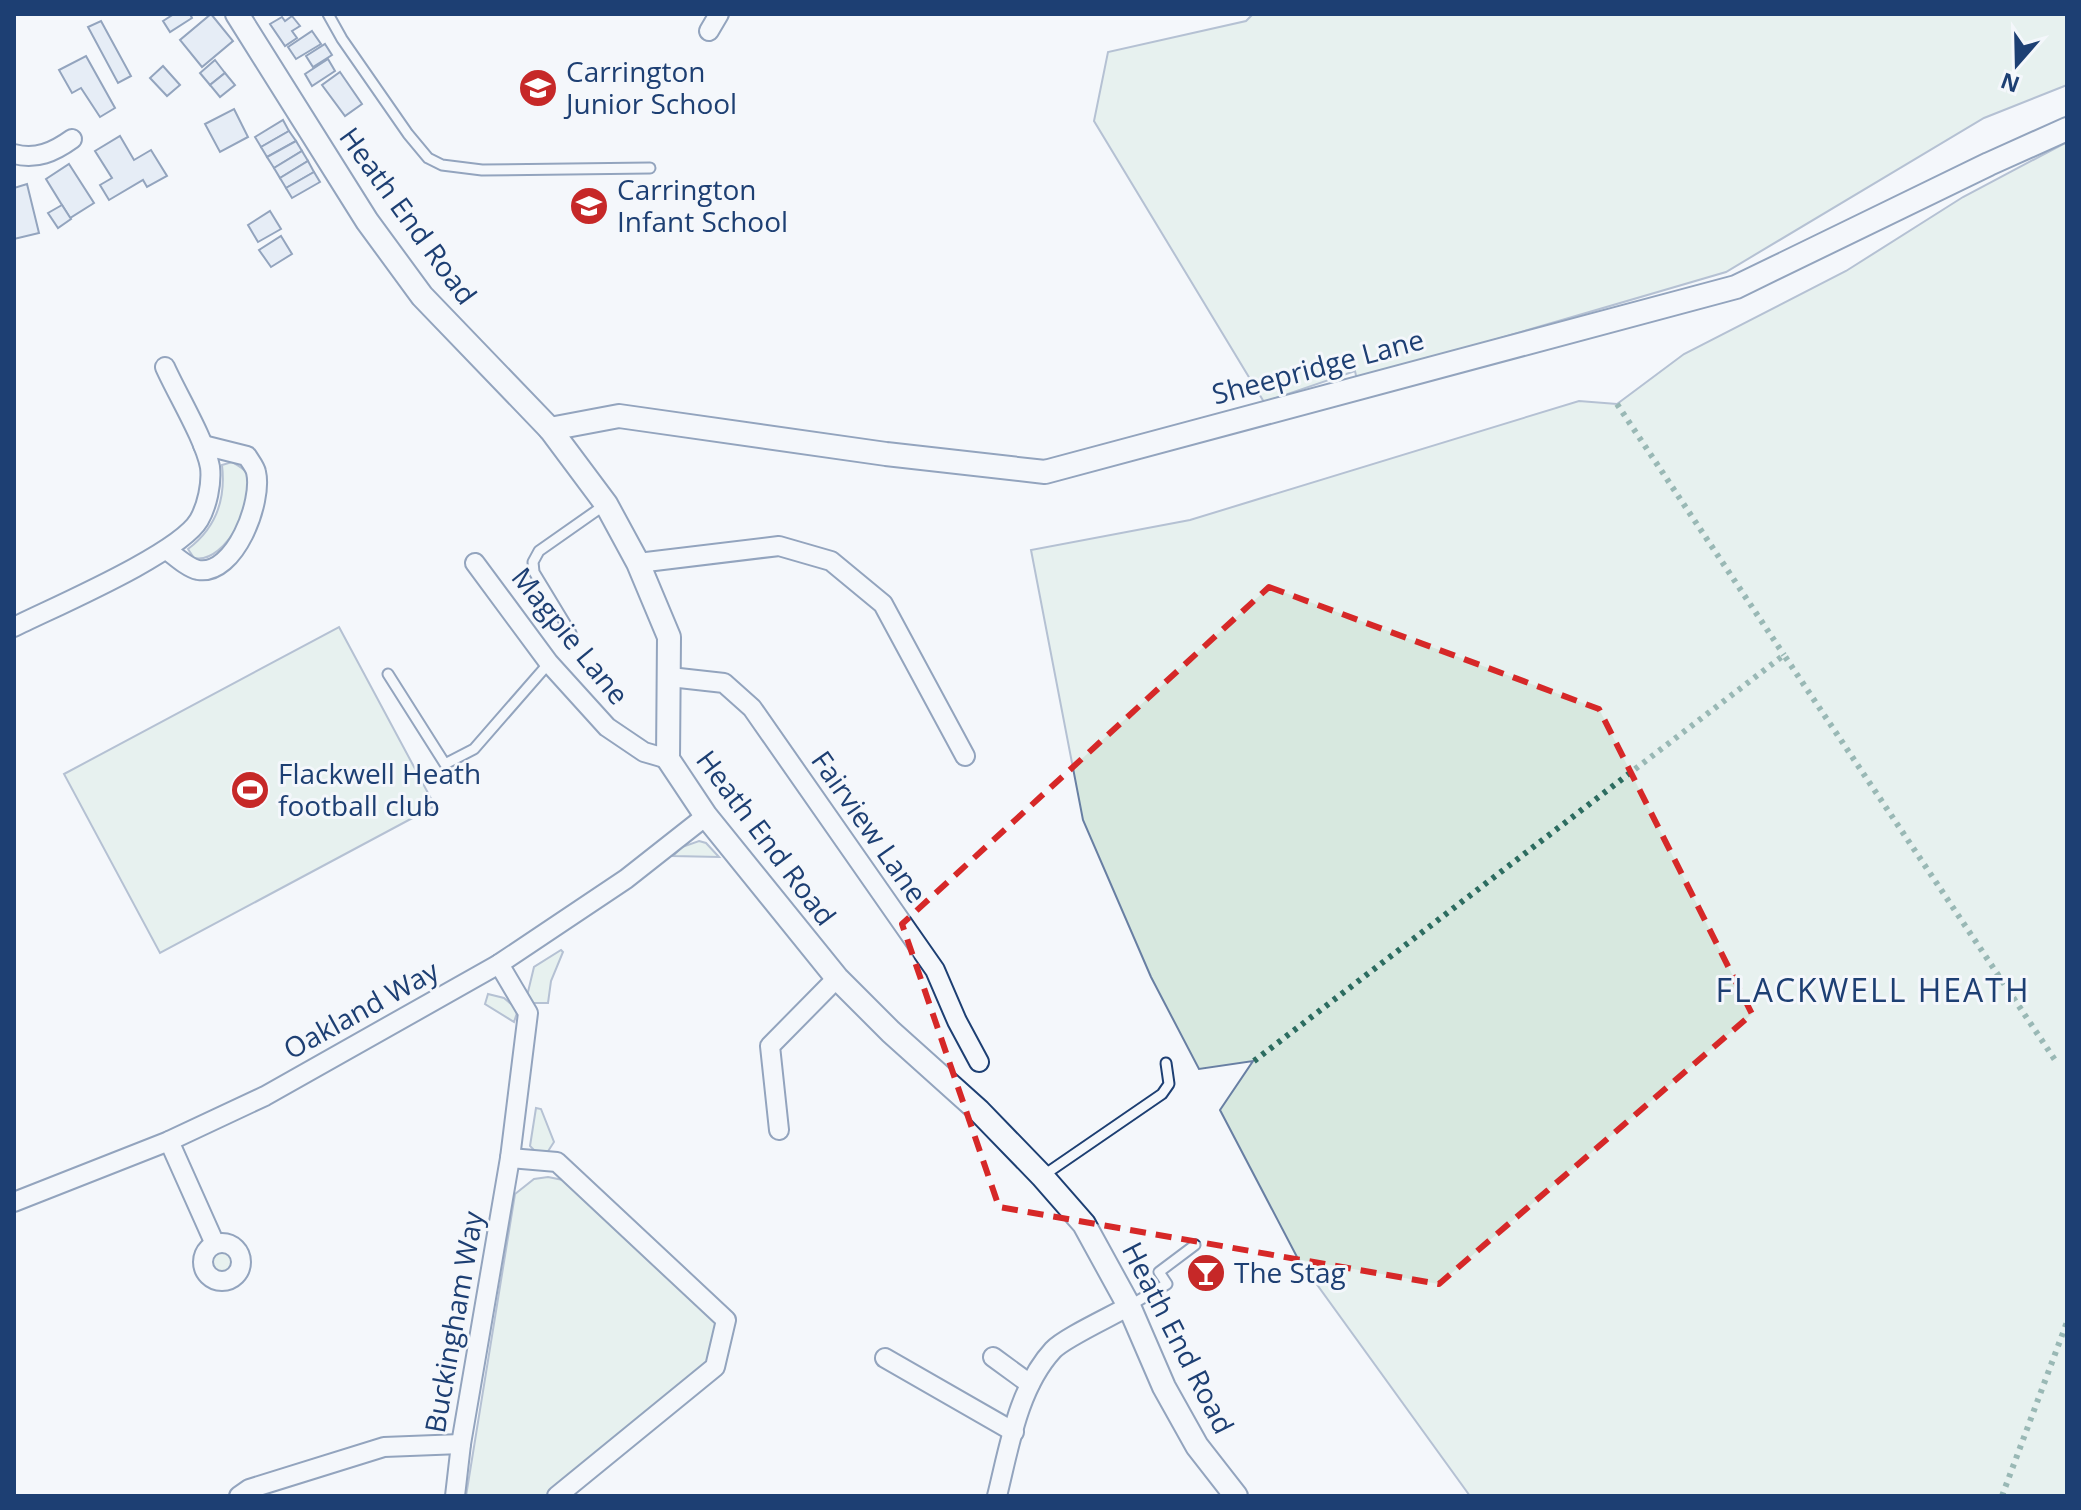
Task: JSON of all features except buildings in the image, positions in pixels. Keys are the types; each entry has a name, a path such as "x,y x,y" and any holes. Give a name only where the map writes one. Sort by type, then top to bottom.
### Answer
{"street":[{"name":"Heath End Road","path":"237,14 367,221 422,296 550,429 606,504 638,563 669,637 668,759 706,816 837,978 891,1032 979,1111 1084,1224 1129,1306 1171,1399 1197,1446 1236,1496"},
{"path":"709,31 719,14"},
{"name":"Sheepridge Lane","path":"550,429 619,416 886,454 1045,472 1736,287 2067,129"},
{"path":"14,154 41,156 59,149 72,139"},
{"path":"14,627 167,550 198,521 211,486 210,466 165,367"},
{"path":"167,550 197,570 216,568 230,557 245,531 256,494 256,471 247,456 203,445"},
{"path":"638,563 779,546 831,561 883,604 965,756"},
{"name":"Magpie Lane","path":"475,563 549,663 607,727 644,752 668,759"},
{"name":"Fairview Lane","path":"670,677 724,683 752,708 935,970 979,1062"},
{"name":"Oakland Way","path":"18,1200 169,1141 265,1096 499,964 626,879 706,816"},
{"name":"Buckingham Way","path":"455,1496 461,1444 510,1158 528,1013 499,964"},
{"path":"779,1130 770,1046 837,978"},
{"path":"169,1141 215,1244"},
{"path":"510,1158 557,1162 726,1320 715,1367 557,1496"},
{"path":"14,1180 18,1200"},
{"path":"997,1496 1030,1384 1054,1349 1129,1306"},
{"path":"993,1357 1030,1384"},
{"path":"885,1358 1014,1432"},
{"path":"239,1496 249,1489 384,1447 461,1444"}],"lane":[{"path":"328,14 408,134 428,158 442,165 482,170 650,168"},
{"path":"571,633 534,572 533,562 539,551 606,504"},
{"path":"388,674 445,764 474,749 549,663"},
{"path":"1042,1176 1162,1094 1169,1084 1166,1063"},
{"path":"1129,1306 1167,1284 1159,1272 1195,1245"}],"highlighted area":[{"path":"1269,587 1599,709 1752,1014 1439,1284 999,1207 902,924"}],"shaded area":[{"path":"1253,14 2067,14 2067,85 1984,118 1726,272 1357,380 1355,371 1264,402 1094,121 1108,52 1246,21"},
{"path":"2067,142 2067,1496 1470,1496 1297,1257 1220,1110 1253,1061 1199,1069 1151,977 1083,820 1031,550 1190,520 1579,401 1617,404 1684,354 1846,271 1963,197"},
{"path":"232,462 247,473 250,483 244,511 218,551 194,558 188,549 212,522 222,490 222,465"},
{"name":"Flackwell Heath football club","path":"339,627 435,806 160,953 64,774"},
{"path":"699,841 706,843 719,857 673,856 682,847"},
{"path":"561,950 563,952 551,981 548,1003 532,1003 527,996 534,967"},
{"path":"488,994 504,998 518,1010 514,1022 485,1004"},
{"path":"536,1108 541,1109 554,1142 543,1159 530,1146"},
{"path":"548,1177 563,1180 711,1317 722,1332 718,1355 551,1496 466,1496 515,1194 534,1179"},
{"path":"225,1249 234,1253 238,1262 234,1271 225,1275 216,1271 212,1262 216,1253"}],"hedge":[{"path":"1617,404 1784,655"},
{"path":"1254,1061 1784,655 2057,1063"},
{"path":"2002,1496 2067,1322"}],"place":[{"name":"Carrington Junior School","path":"538,88"},
{"name":"Carrington Infant School","path":"589,206"},
{"name":"Flackwell Heath football club","path":"250,790"},
{"name":"The Stag","path":"1206,1273"}],"district":[{"name":"FLACKWELL HEATH","path":"1873,991"}]}
